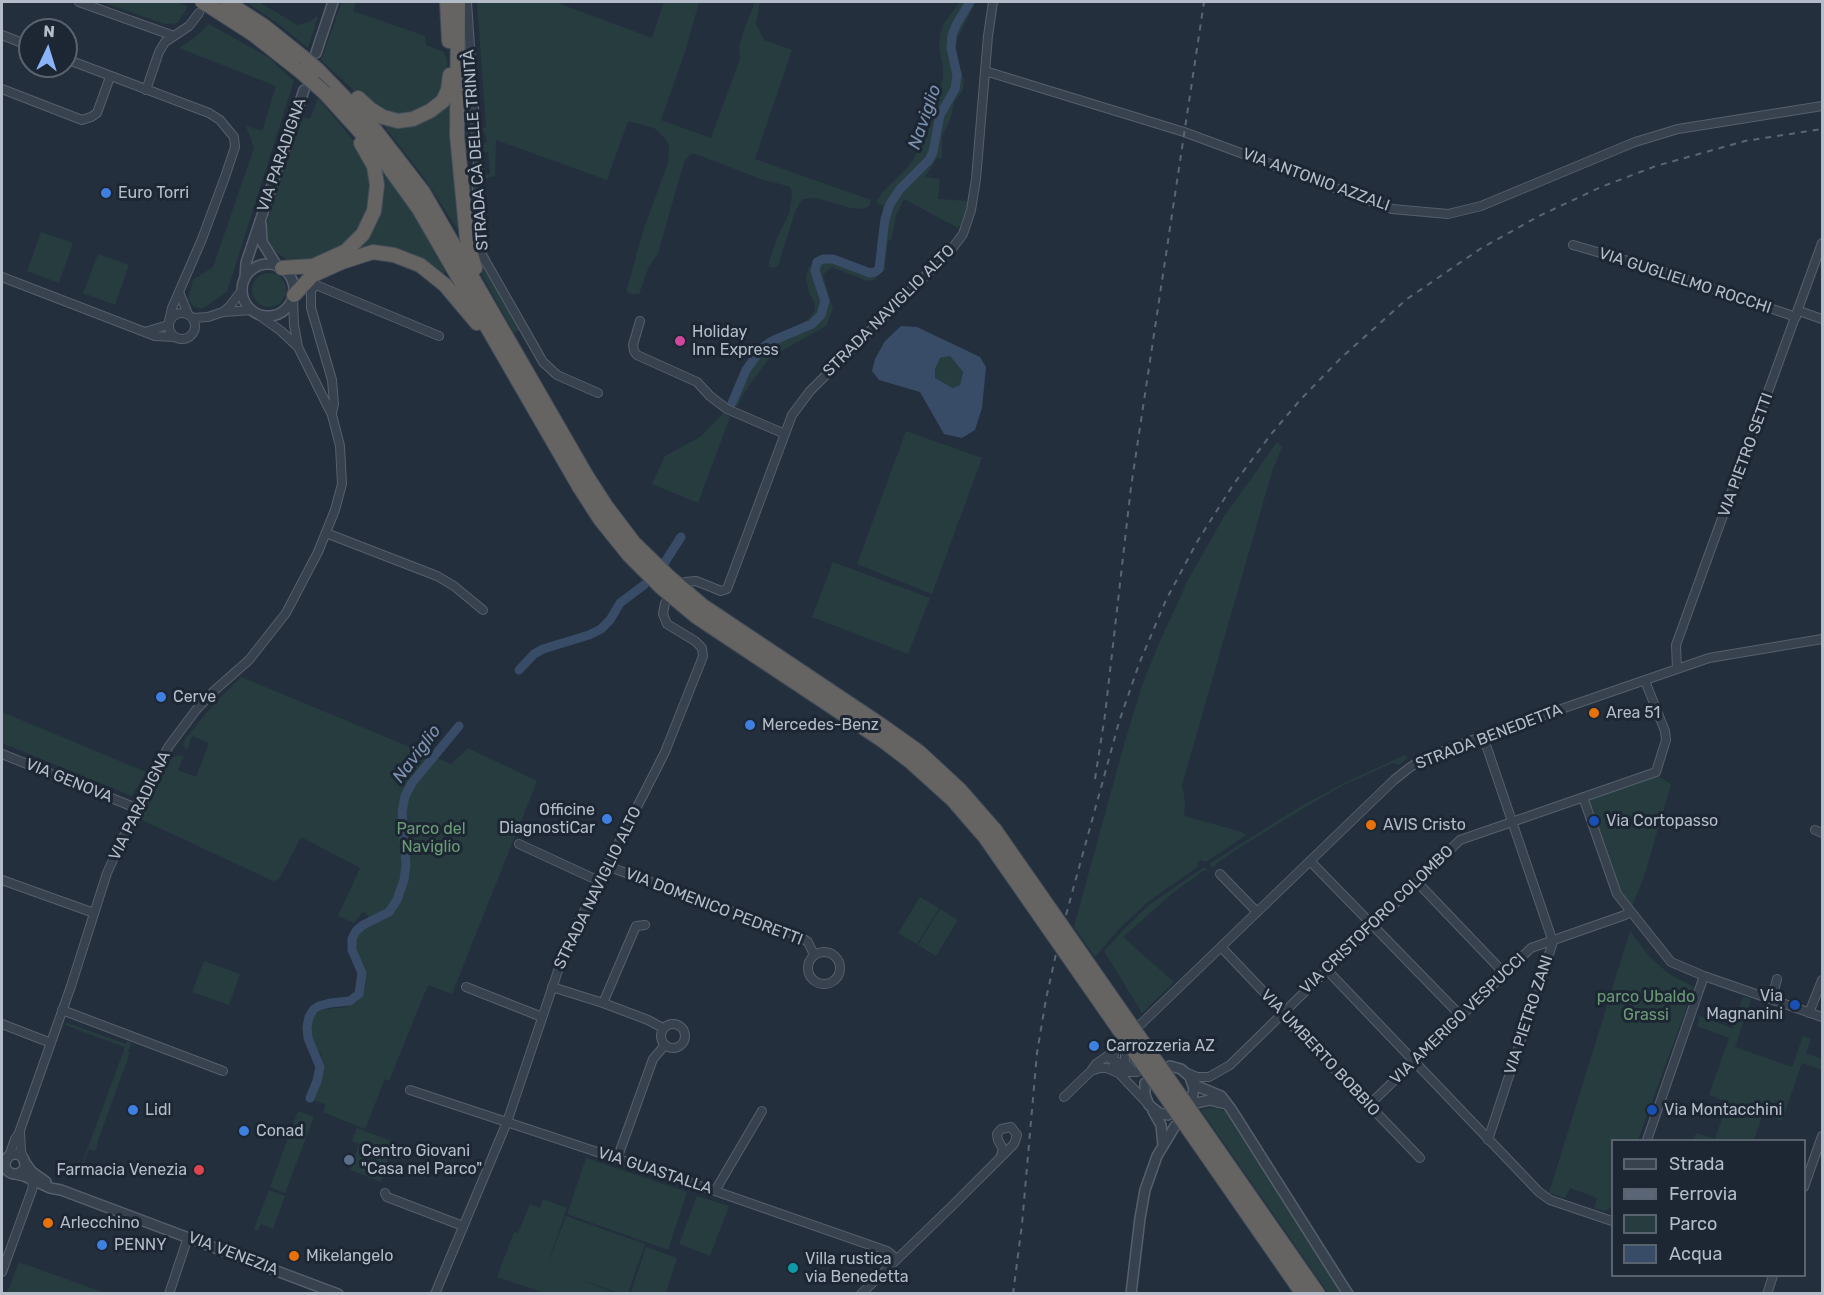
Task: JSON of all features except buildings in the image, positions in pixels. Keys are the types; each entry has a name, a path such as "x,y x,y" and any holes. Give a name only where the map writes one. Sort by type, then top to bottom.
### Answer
{"highway":[{"path":"227,2 286,42 365,105 383,117 404,121 426,114 443,101 450,86 447,2"},
{"path":"458,2 457,125 467,239 476,270 503,321 512,345"},
{"path":"204,7 253,34 311,61 366,119 412,177 438,215 596,491 622,528 654,563 711,612 912,747 960,790 1201,1136 1303,1293"},
{"path":"280,267 311,267 346,251 363,234 374,211 377,185 372,162 325,93 311,61"},
{"path":"325,93 375,148 409,194 590,504 617,541 648,576 705,623 904,756 990,833"},
{"path":"294,297 313,275 365,254 373,252 394,255 420,265 445,285 473,317 529,400"},
{"path":"1201,1136 1318,1293"}],"street":[{"path":"79,2 174,36"},
{"path":"311,61 333,2"},
{"name":"STRADA CÀ DELLE TRINITÀ","path":"467,2 482,255 532,345 548,368 562,378 597,393"},
{"name":"STRADA NAVIGLIO ALTO","path":"686,582 696,581 721,591 729,587 792,415 810,391 951,249 963,234 971,210 976,179 993,2"},
{"path":"146,90 159,52 165,42 189,26 204,7"},
{"path":"2,35 18,41"},
{"path":"78,64 209,113 220,120 234,137 235,147 225,177 172,308 169,330 175,337"},
{"name":"VIA ANTONIO AZZALI","path":"985,71 1184,132 1392,208 1448,214 1482,206 1635,142 1678,129 1822,106"},
{"path":"2,89 82,120 97,113 110,76"},
{"name":"VIA PARADIGNA","path":"298,347 246,304 242,290 246,263 304,90"},
{"name":"VIA PARADIGNA","path":"6,1160 20,1131 113,860 136,808 164,754 182,729 209,695 249,660 286,613 335,510 342,484 340,446 332,415 298,347 294,325 294,285 290,275 280,267 262,242 261,220"},
{"name":"VIA PIETRO SETTI","path":"1677,669 1676,645 1822,243"},
{"name":"VIA GUGLIELMO ROCCHI","path":"1573,245 1798,314 1822,319"},
{"path":"245,278 259,266 268,264 280,267"},
{"path":"2,277 155,336 184,339 208,317"},
{"name":"VIA PARADIGNA","path":"332,415 334,404 332,380 311,308 311,290 316,285 439,336"},
{"path":"223,312 242,290"},
{"path":"179,292 195,326 192,334"},
{"path":"145,332 169,323 175,314 184,313 190,316 208,317 223,312 254,312 274,316 289,307 294,297"},
{"path":"640,321 632,346 638,355 700,384 710,396 727,409 785,434"},
{"path":"326,533 437,576 454,586 483,610"},
{"name":"STRADA NAVIGLIO ALTO","path":"435,1293 507,1122 566,947 665,752 703,656 700,644 674,629 666,621 662,612 665,603"},
{"name":"STRADA BENEDETTA","path":"1141,1024 1310,861 1409,768 1423,759 1709,658 1821,638"},
{"name":"VIA CRISTOFORO COLOMBO","path":"1184,1071 1204,1078 1212,1077 1222,1070 1460,840 1656,772 1666,740 1665,731 1645,681"},
{"name":"VIA PIETRO ZANI","path":"1483,736 1553,942 1488,1140"},
{"name":"VIA GENOVA","path":"2,754 136,808"},
{"path":"1583,797 1617,894 1671,962 1704,976 1822,1017"},
{"path":"519,844 599,881"},
{"path":"1310,861 1461,1016"},
{"name":"VIA DOMENICO PEDRETTI","path":"607,866 799,936 808,942 814,956"},
{"path":"1220,874 1257,912"},
{"path":"2,880 94,913"},
{"path":"1417,882 1504,973"},
{"path":"1553,942 1630,912"},
{"path":"603,1003 636,926 645,925"},
{"name":"VIA AMERIGO VESPUCCI","path":"1369,1105 1532,948 1553,942"},
{"name":"VIA UMBERTO BOBBIO","path":"1221,947 1285,1018 1420,1158"},
{"path":"828,952 837,959 840,966 839,973 831,982 820,984 809,975 808,964 814,956 828,952"},
{"path":"1326,969 1539,1192 1550,1200 1611,1221"},
{"path":"1647,1139 1704,976"},
{"path":"1772,999 1777,979"},
{"path":"1809,1012 1822,980"},
{"path":"466,987 542,1017"},
{"path":"552,987 603,1003 663,1028"},
{"path":"62,1010 223,1071"},
{"path":"2,1024 51,1043"},
{"path":"668,1024 677,1024 685,1035 684,1041 680,1045 670,1047 665,1045 660,1036 663,1028 668,1024"},
{"path":"617,1159 653,1059 665,1045"},
{"path":"1064,1097 1118,1045 1113,1059 1114,1067 1149,1105 1156,1111 1168,1115"},
{"path":"1113,1059 1128,1072 1138,1073 1126,1064 1125,1053"},
{"path":"1098,1062 1113,1059"},
{"path":"1170,1066 1184,1071 1199,1087 1221,1096 1348,1293"},
{"path":"1092,1071 1107,1068 1120,1075"},
{"path":"1191,1079 1194,1100 1210,1100 1227,1104"},
{"path":"1145,1083 1145,1095 1161,1125 1163,1145"},
{"name":"VIA GUASTALLA","path":"410,1090 715,1191 885,1251 897,1259"},
{"path":"715,1191 762,1111"},
{"path":"1131,1293 1143,1198 1151,1171 1163,1145 1176,1126"},
{"name":"VIA PARADIGNA","path":"20,1131 24,1160"},
{"path":"1806,1181 1822,1136"},
{"path":"15,1155 24,1160 24,1169 20,1173 9,1172 6,1167 6,1160 15,1155"},
{"path":"861,1293 1000,1158"},
{"name":"VIA VENEZIA","path":"24,1160 37,1177 61,1190 338,1293"},
{"name":"VIA VENEZIA","path":"9,1172 61,1190"},
{"path":"2,1272 33,1188 30,1179"},
{"path":"385,1193 387,1197 463,1226"},
{"path":"169,1293 188,1237"},
{"path":"1767,1293 1772,1277"}],"green space":[{"path":"102,2 177,2 188,7 177,23 165,24"},
{"path":"246,2 259,2 297,25 309,22 317,16 308,48 277,23"},
{"path":"342,2 356,2 353,11 425,36 426,45 444,52 447,60 447,83 433,106 398,117 362,98 321,60"},
{"path":"477,2 555,2 652,38 664,2 699,2 686,49 661,120 711,138 740,59 739,46 746,24 755,2 760,2 756,24 764,40 792,50 755,159 871,200 869,207 859,209 816,198 804,199 795,212 778,266 773,268 769,266 769,262 777,238 789,214 791,188 763,180 696,154 690,154 684,162 658,253 648,269 639,294 630,294 627,289 643,231 668,163 669,147 665,138 654,128 628,121 607,180 496,140 495,176 480,180 484,229 493,267 485,259 479,175 490,174 488,152 484,152 483,146 487,141 486,136 480,129 486,128"},
{"path":"966,2 953,24 948,40 954,74 953,86 937,114 928,156 896,189 886,205 880,249 877,243 883,206 876,202 915,157 925,123 943,79 939,48 940,34 944,23 959,3"},
{"path":"973,2 976,2 958,37 956,46 964,80 963,90 954,103 951,117 942,137 942,158 937,158 925,177 940,179 938,199 969,201 961,224 958,228 904,199 896,216 891,241 888,240 886,268 873,281 831,267 823,275 833,309 828,325 768,360 745,391 738,406 735,405 748,371 762,351 780,340 811,327 824,315 827,301 818,271 819,266 824,262 832,262 869,276 875,275 882,269 890,208 905,188 932,162 943,115 958,92 959,76 954,37"},
{"path":"209,24 268,57 294,81 227,292 202,309 193,306 188,299 193,280 213,267 254,148 246,126 262,131 276,86 179,48"},
{"path":"462,35 465,36 466,55 463,56 465,81 462,82 465,129 470,129 466,139 471,147 471,153 466,154 468,176 473,176 478,248 483,262 521,329 514,333 483,277 470,235 460,129 459,90"},
{"path":"318,98 358,146 369,166 372,203 352,241 311,262 292,262 271,247 266,235 266,225 302,117 310,119"},
{"path":"451,107 461,235 425,179 381,122"},
{"path":"383,175 387,176 418,221 445,269 445,274 419,256 404,250 382,247 358,249"},
{"path":"41,232 73,243 59,283 27,271"},
{"path":"98,254 129,265 115,305 83,293"},
{"path":"812,264 812,274 822,296 821,309 810,322 791,331 808,319 815,310 806,278 808,268"},
{"path":"269,273 281,278 286,290 281,302 269,307 257,302 252,290 257,278"},
{"path":"950,356 963,372 960,385 953,388 935,378 935,369 940,358"},
{"path":"724,413 730,417 698,503 652,484 665,456 700,437"},
{"path":"906,431 982,458 932,594 857,564"},
{"path":"1277,442 1282,447 1272,472 1182,785 1185,801 1184,816 1246,835 1206,862 1200,860 1197,864 1199,866 1149,901 1121,927 1095,957 1074,927 1142,685 1188,580 1223,518"},
{"path":"833,562 930,598 908,654 812,617"},
{"name":"Parco del Naviglio","path":"241,677 451,764 468,748 537,781 452,994 428,985 389,1081 385,1079 365,1129 323,1112 326,1105 311,1099 324,1067 321,1055 311,1036 313,1018 320,1010 347,1007 358,1002 365,988 365,971 356,949 355,939 359,931 372,923 365,912 354,923 338,916 360,868 303,838 300,839 279,879 273,881 140,819 172,758 178,755 184,756 178,770 196,777 209,743 192,736 187,750 183,745 185,739 213,705"},
{"path":"2,712 146,772 132,796 2,743"},
{"path":"1405,755 1407,759 1399,765 1393,763 1344,785 1307,806 1242,846 1217,863 1214,868 1209,864 1301,806"},
{"path":"1658,776 1671,784 1644,877 1632,906 1619,893 1587,799"},
{"path":"1204,867 1210,872 1205,870 1175,891 1123,937 1174,982 1142,1013 1104,951 1149,905"},
{"path":"920,897 939,908 917,944 898,933"},
{"path":"940,909 958,920 936,956 918,945"},
{"name":"parco Ubaldo Grassi","path":"1630,931 1649,956 1669,974 1694,987 1638,1139 1611,1139 1611,1208 1605,1211 1594,1208 1597,1198 1570,1188 1565,1198 1549,1193"},
{"path":"204,961 240,974 229,1005 192,992"},
{"path":"1743,997 1751,999 1735,1047 1792,1067 1803,1036 1811,1039 1806,1053 1822,1059 1822,1070 1802,1063 1782,1121 1763,1114 1754,1139 1715,1139 1728,1102 1709,1095 1729,1038 1697,1026 1699,1019 1697,1015 1732,1028"},
{"path":"67,1023 126,1044 127,1041 131,1043 128,1052 130,1053 98,1144 95,1151 89,1149 80,1173 125,1047 65,1025"},
{"path":"1218,1108 1226,1112 1341,1293 1328,1293 1201,1110"},
{"path":"298,1111 314,1117 285,1193 270,1187"},
{"path":"357,1128 394,1142 381,1182 350,1170 359,1144 352,1141"},
{"path":"1696,1133 1715,1139 1693,1139"},
{"path":"586,1158 687,1192 668,1250 567,1214"},
{"path":"269,1190 285,1196 273,1229 261,1224 258,1230 254,1229"},
{"path":"697,1196 729,1206 710,1256 679,1244"},
{"path":"543,1199 567,1208 546,1269 566,1216 645,1244 628,1293 619,1293 575,1278 615,1293 545,1293 497,1277 514,1232 518,1233 530,1204 540,1208"},
{"path":"646,1247 677,1258 666,1293 636,1294 631,1292"},
{"path":"19,1262 105,1293 7,1293"}],"water":[{"path":"901,326 917,327 980,357 986,367 982,408 975,430 962,438 944,434 920,392 879,380 872,371 875,359 885,341","holes":["950,356 963,372 960,385 953,388 935,378 935,369 940,358"]}],"waterway":[{"name":"Naviglio","path":"732,403 746,370 762,348 772,341 812,324 821,315 825,301 815,271 817,262 823,259 833,259 870,273 879,269 885,219 890,204 900,189 929,160 933,152 940,115 955,89 957,75 951,48 952,36 970,2"},
{"name":"Naviglio","path":"665,562 681,537"},
{"name":"Naviglio","path":"519,670 534,654 543,649 601,629 610,620 620,603 644,585"},
{"name":"Naviglio","path":"310,1098 320,1067 308,1038 309,1017 319,1006 350,1001 359,994 362,973 352,950 352,939 363,925 389,912 397,900 406,865 402,812 405,796 412,783 459,726"}],"railway":[{"path":"1095,779 1105,715 1131,487 1204,2"},
{"path":"1066,915 1119,722 1139,664 1166,600 1197,542 1233,485 1301,399 1342,357 1407,299 1480,249 1539,216 1601,187 1656,166 1745,141 1822,129"},
{"path":"1013,1294 1022,1224 1037,1053 1056,954"}],"place":[{"name":"Euro Torri","path":"106,193"},
{"name":"Holiday Inn Express","path":"680,341"},
{"name":"Cerve","path":"161,697"},
{"name":"Area 51","path":"1594,713"},
{"name":"Mercedes-Benz","path":"750,725"},
{"name":"Officine DiagnostiCar","path":"607,819"},
{"name":"Via Cortopasso","path":"1594,821"},
{"name":"AVIS Cristo","path":"1371,825"},
{"name":"Via Magnanini","path":"1795,1005"},
{"name":"Carrozzeria AZ","path":"1094,1046"},
{"name":"Lidl","path":"133,1110"},
{"name":"Via Montacchini","path":"1652,1110"},
{"name":"Conad","path":"244,1131"},
{"name":"Centro Giovani \"Casa nel Parco\"","path":"349,1160"},
{"name":"Farmacia Venezia","path":"199,1170"},
{"name":"Arlecchino","path":"48,1223"},
{"name":"PENNY","path":"102,1245"},
{"name":"Mikelangelo","path":"294,1256"},
{"name":"Villa rustica via Benedetta","path":"793,1268"}]}
